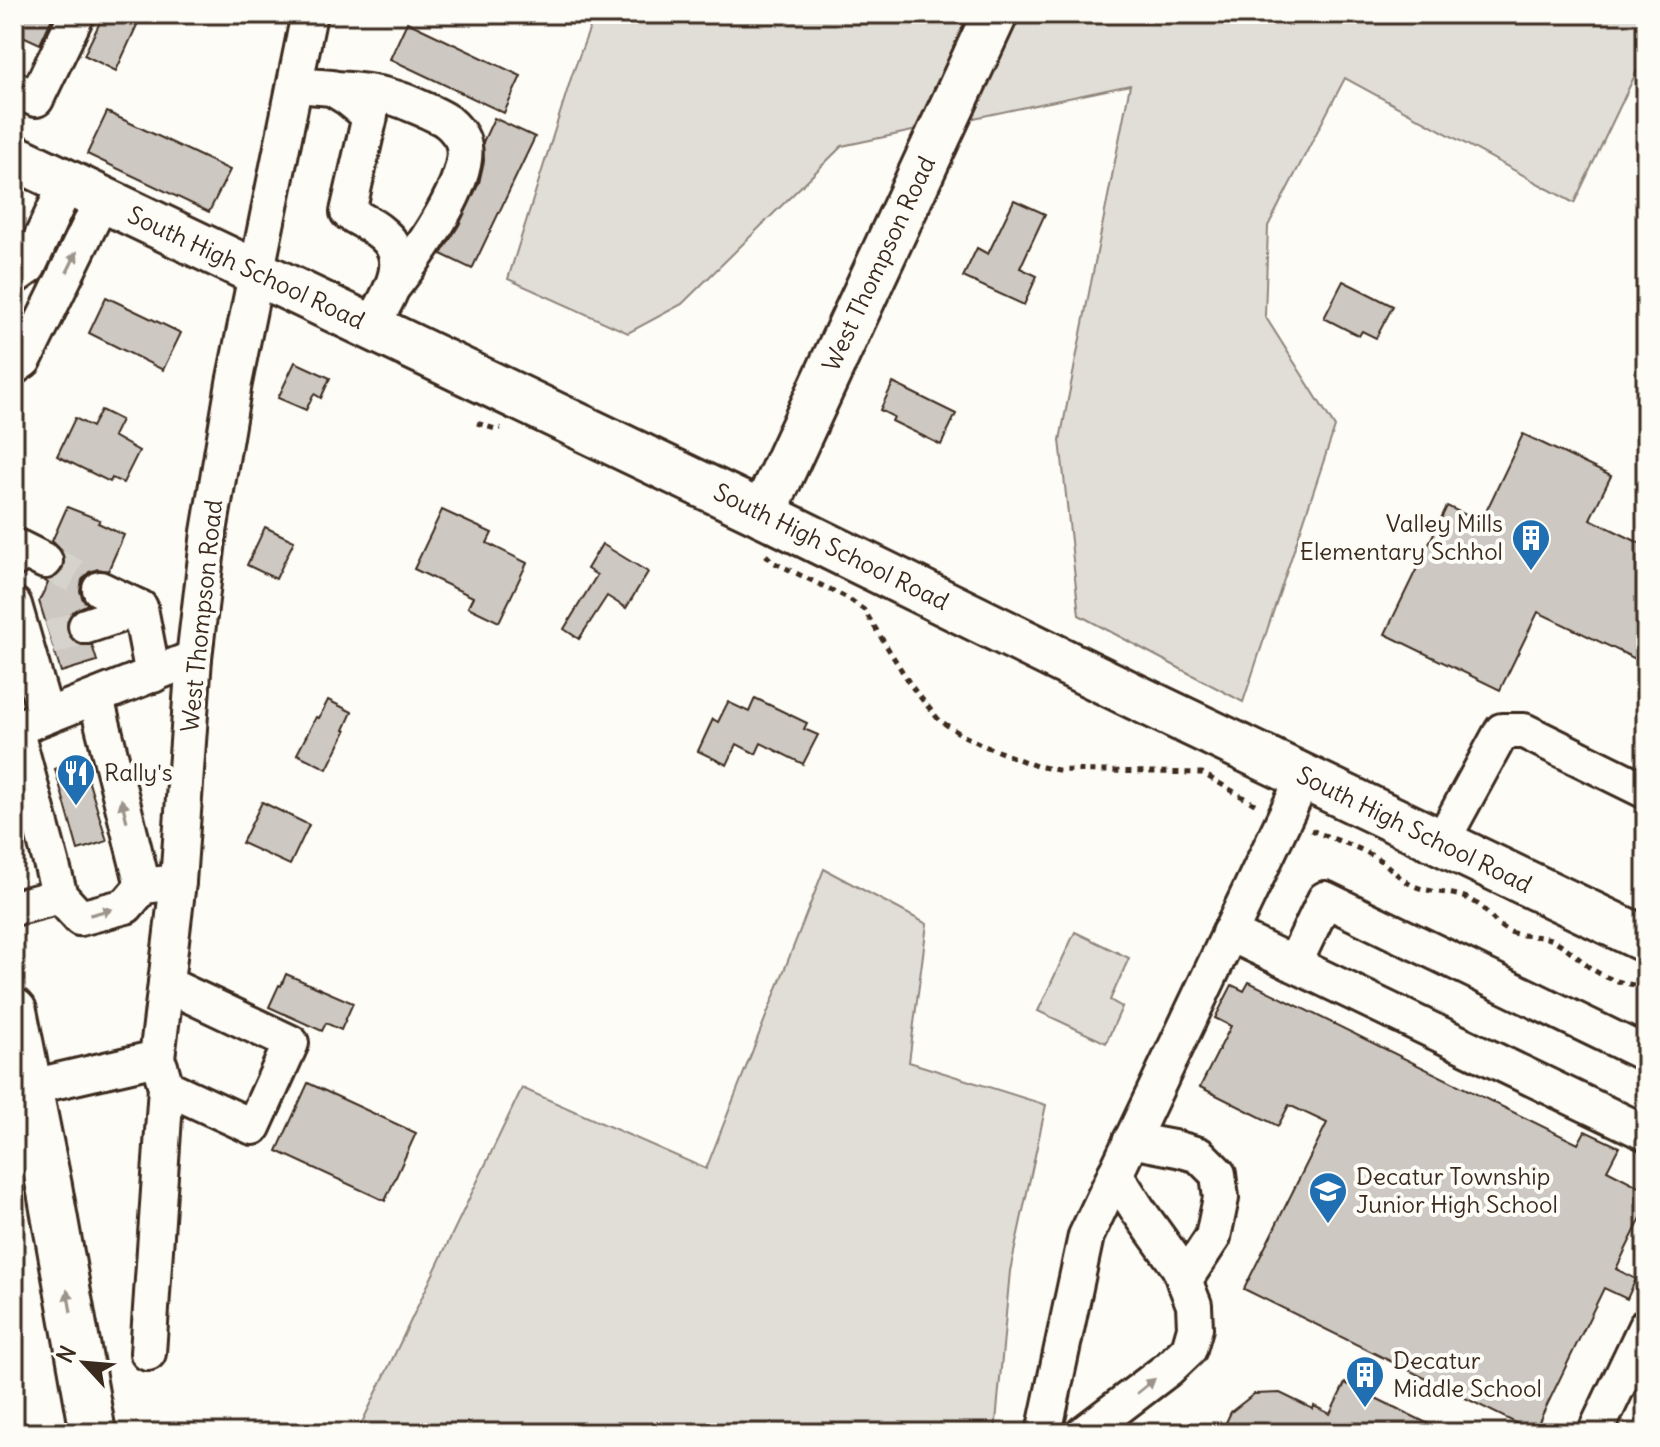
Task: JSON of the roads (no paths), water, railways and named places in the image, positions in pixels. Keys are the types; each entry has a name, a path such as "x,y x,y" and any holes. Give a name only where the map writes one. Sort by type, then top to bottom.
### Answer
{"main road":[{"name":"West Thompson Road","path":"763,533 995,14"},
{"name":"South High School Road","path":"14,157 371,327 763,533 1304,777 1646,940"},
{"path":"14,1011 22,1090 49,1186 93,1433"}],"street":[{"path":"14,89 36,99 77,14"},
{"name":"West Thompson Road","path":"148,1353 166,984 178,882 194,658 219,469 309,14"},
{"path":"296,85 394,97 448,122 464,143 464,157 456,187 427,242 395,284 371,327"},
{"path":"332,88 370,116 348,212 381,232 394,247 397,269 395,284"},
{"path":"14,277 28,267 85,191"},
{"path":"14,367 24,360 42,324 85,191"},
{"path":"14,286 42,324"},
{"path":"14,344 42,324"},
{"path":"100,589 140,608"},
{"path":"14,605 38,642 25,724 60,896 80,918 126,906 143,886 178,882"},
{"path":"140,608 153,675"},
{"path":"86,626 140,608"},
{"path":"25,724 194,658"},
{"path":"96,698 143,886"},
{"path":"1441,843 1502,731 1524,731 1646,791"},
{"path":"1044,1433 1086,1236 1304,777"},
{"path":"14,908 60,896"},
{"path":"1294,964 1325,899 1646,1054"},
{"path":"1229,933 1646,1133"},
{"path":"22,1090 162,1072 253,1127 291,1043 166,984"},
{"path":"1131,1140 1199,1155 1218,1174 1221,1198 1213,1237 1184,1281"},
{"path":"1084,1433 1189,1349 1195,1328 1194,1305 1179,1267 1115,1174"},
{"path":"1595,1433 1646,1326"}],"tunnel":[{"path":"45,561 100,589"},
{"path":"50,638 86,626"}],"place":[{"name":"Valley Mills Elementary Schhol","path":"1531,572"},
{"name":"Rally's","path":"76,807"},
{"name":"Decatur Township Junior High School","path":"1328,1225"},
{"name":"Decatur Middle School","path":"1365,1409"}]}
